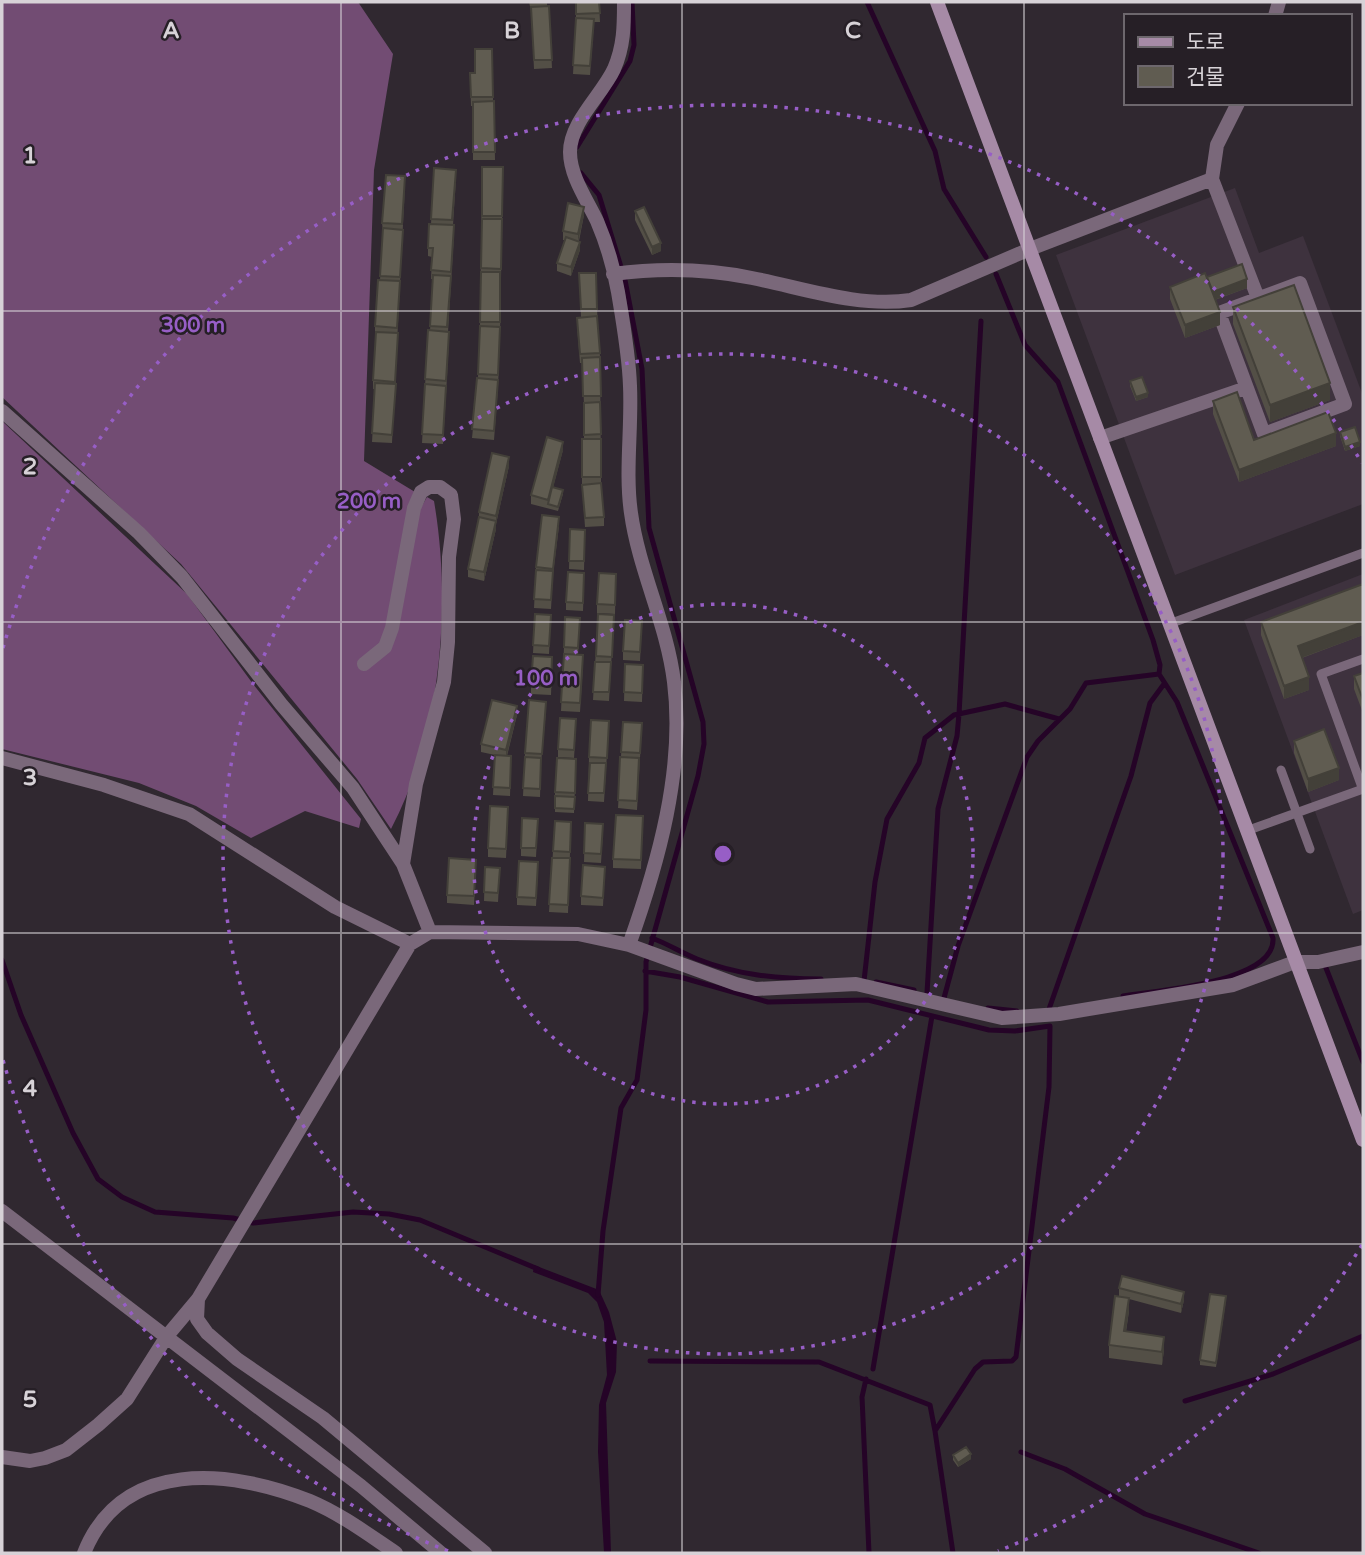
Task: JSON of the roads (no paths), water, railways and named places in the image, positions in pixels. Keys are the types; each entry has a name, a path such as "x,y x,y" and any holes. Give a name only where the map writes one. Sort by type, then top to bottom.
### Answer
{"street":[{"path":"624,2 625,36 614,69 576,129 570,152 579,186 620,273 630,384 631,511 640,565 659,620 674,681 677,747 634,948"},
{"path":"937,2 1363,1140"},
{"path":"1237,105 1217,145 1212,179 1258,298"},
{"path":"620,273 675,270 748,277 830,295 892,303 911,300 1030,249 1212,179"},
{"path":"1300,283 1345,404 1264,434 1247,388 1219,313 1300,283"},
{"path":"1100,438 1247,388"},
{"path":"2,411 139,533 182,577 281,704 353,788 403,864 430,932"},
{"path":"364,664 385,647 392,628 414,508 421,492 429,486 440,487 451,495 453,504 448,642 444,682 416,784 403,864"},
{"path":"2,758 126,792 189,814 324,901 410,944"},
{"path":"2,1457 30,1461 66,1450 127,1399 167,1336 198,1299 410,944 430,932 578,934 634,948 757,989 856,984 1002,1018 1059,1014 1233,985 1295,962 1318,962 1363,952"},
{"path":"2,1211 361,1486 442,1553"},
{"path":"198,1299 197,1320 207,1333 237,1359 323,1418 485,1553"},
{"path":"84,1553 99,1522 132,1494 155,1483 188,1478 242,1484 310,1502 355,1525 396,1553"}],"lane":[{"path":"1169,624 1363,552"},
{"path":"1246,831 1363,789 1321,674 1363,659"},
{"path":"1281,770 1310,849"}],"waterway":[{"path":"577,147 630,61 634,45 632,2"},
{"path":"867,2 935,151 944,189 986,257"},
{"path":"581,173 599,195 625,280 642,369 649,528 703,722 704,744 698,776 646,962 646,1010 637,1080 621,1108 603,1231 598,1295"},
{"path":"996,274 1025,345 1058,382 1153,640 1160,665 1159,674 1177,702 1273,938 1269,953 1255,965 1236,975 1186,987 1123,996"},
{"path":"927,993 938,809 957,736 959,714 981,321"},
{"path":"944,998 958,946 1027,757 1038,741 1070,709 1086,683 1159,674"},
{"path":"1049,1009 1131,776 1150,703 1164,684"},
{"path":"864,981 875,882 887,819 919,763 925,738 954,715 1005,704 1059,719"},
{"path":"652,938 697,959 727,969 773,977 821,979"},
{"path":"2,960 21,1015 73,1133 98,1179 122,1197 155,1212 233,1218 253,1223 353,1212 389,1214 420,1220 538,1269"},
{"path":"1326,968 1363,1062"},
{"path":"645,971 680,977 768,1002 868,1000 989,1030 1015,1031 1050,1026 1049,1087 1016,1357 1012,1361 983,1362 975,1369 935,1431 953,1553"},
{"path":"876,982 914,990"},
{"path":"988,1008 1017,1011"},
{"path":"873,1369 932,1016"},
{"path":"1185,1401 1273,1374 1363,1336"},
{"path":"650,1361 819,1362 930,1405 935,1431"},
{"path":"866,1379 862,1397 869,1553"},
{"path":"1021,1452 1065,1469 1145,1514 1259,1553"}]}
